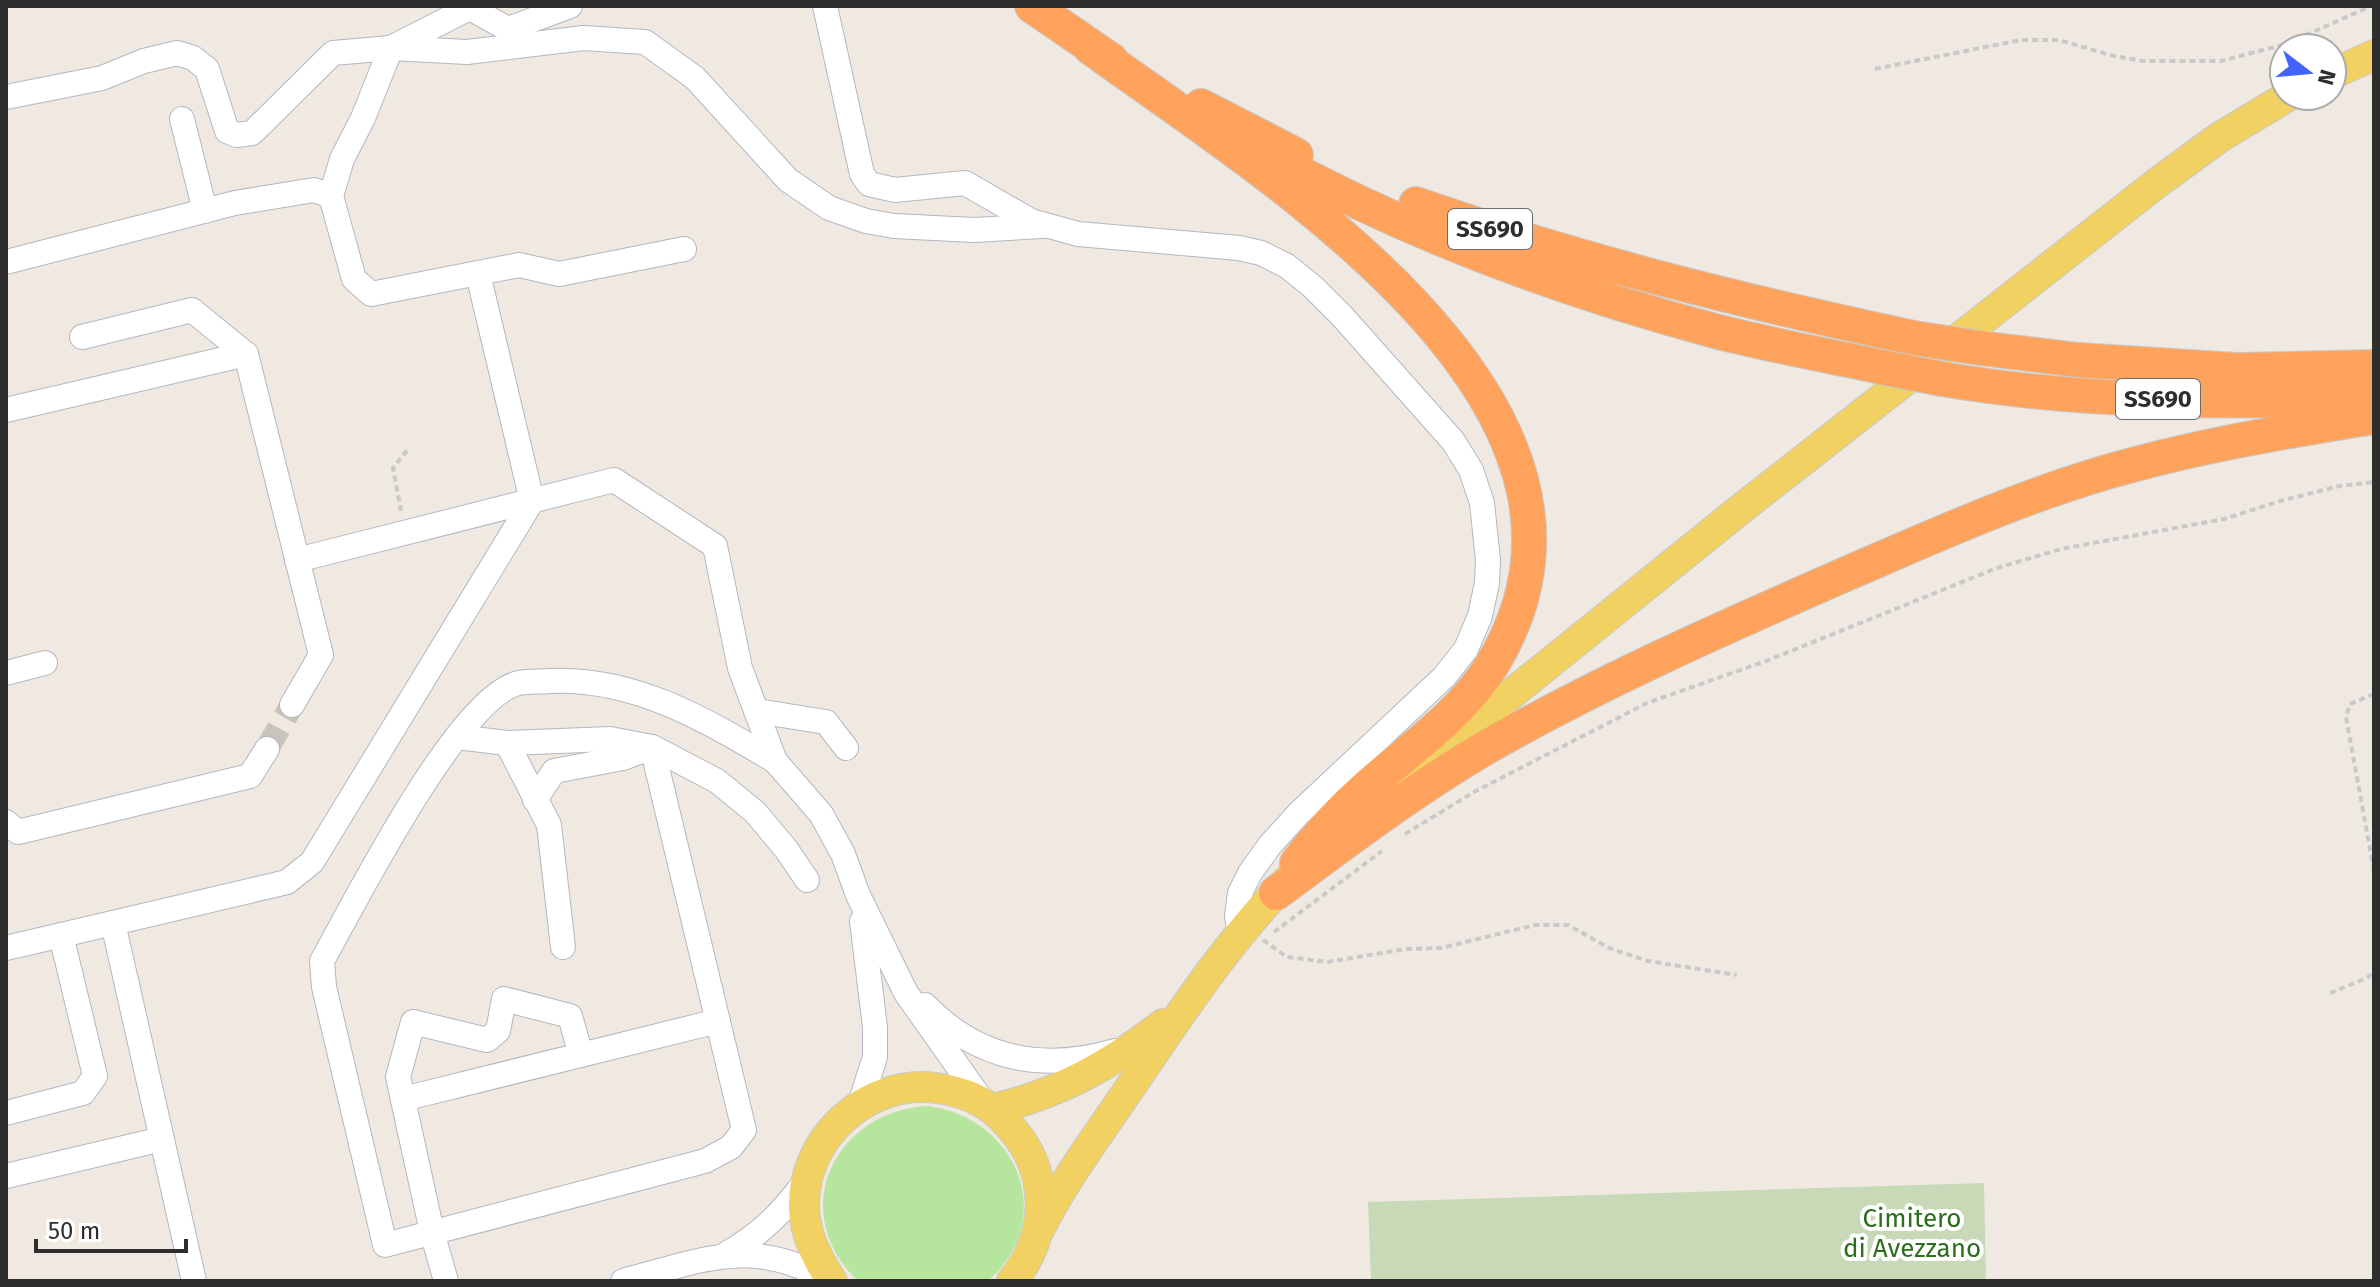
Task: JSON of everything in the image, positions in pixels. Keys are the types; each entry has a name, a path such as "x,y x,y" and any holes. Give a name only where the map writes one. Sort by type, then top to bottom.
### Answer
{"highway":[{"name":"SS690","path":"1032,6 1091,48 1286,165 1433,234 1535,275 1606,299 1716,331 1942,379 2029,390 2154,399 2374,398"},
{"name":"SS690","path":"1091,48 1284,149 1416,204 1637,273 1768,307 1914,338 2078,360 2237,370 2374,367"},
{"path":"1091,48 1296,197 1379,267 1436,329 1487,401 1506,437 1522,487 1528,537 1524,580 1509,628 1490,668 1447,718 1335,818 1297,861 1276,893"},
{"path":"1276,893 1441,775 1499,740 1708,635 1893,554 2009,505 2135,464 2216,445 2374,417"}],"main road":[{"path":"2348,67 2374,55"},
{"path":"1012,1281 1026,1264 1039,1230 1074,1167 1188,1001 1276,893 1358,818 1775,481 2179,167 2268,108"},
{"path":"988,1106 1027,1101 1077,1081 1143,1040 1188,1001"},
{"path":"830,1281 809,1236 804,1208 807,1179 818,1150 836,1124 860,1104 890,1091 921,1086 954,1090 988,1106 1018,1133 1034,1162 1041,1196 1039,1230"}],"street":[{"path":"570,6 508,29 472,7 391,48 363,118 342,159 331,196 354,279 371,294 519,265 559,274 684,249"},
{"path":"825,6 865,180 877,187 895,190 965,183 1045,226 1078,234 1239,248 1261,253 1287,266 1342,316 1453,441 1471,470 1480,492 1486,526 1488,572 1483,608 1470,642 1444,677 1299,813 1270,845 1240,893 1237,916 1240,934"},
{"path":"6,97 102,78 144,61 177,53 193,58 207,69 227,131 237,135 252,133 333,53 391,48 467,52 584,38 645,42 695,78 788,180 829,208 866,221 894,226 974,230 1045,226"},
{"path":"182,119 205,211"},
{"path":"6,262 205,211 314,190 331,196"},
{"path":"6,948 287,882 312,862 532,501 478,274"},
{"path":"82,337 192,310 246,354 321,655 292,705"},
{"path":"6,410 246,354"},
{"path":"297,560 614,480 715,546 740,668 775,761"},
{"path":"6,673 45,663"},
{"path":"652,747 744,1130 731,1147 705,1161 385,1245 324,987 322,961 418,791 490,698 517,683 564,681 609,685 658,699 714,725 775,761 821,814 843,854 858,895 896,974 923,1020 988,1106"},
{"path":"756,711 826,722 846,748"},
{"path":"457,737 507,743 610,739 652,747 717,781 755,812 807,880"},
{"path":"507,743 549,825 563,947"},
{"path":"535,800 554,771 623,758 652,747"},
{"path":"6,822 18,832 250,776 267,749"},
{"path":"858,895 875,1027 875,1057 860,1104"},
{"path":"113,923 194,1281"},
{"path":"6,1113 83,1093 95,1076 61,935"},
{"path":"896,974 928,1009 956,1031 983,1047 1012,1058 1043,1062 1078,1060 1143,1040"},
{"path":"446,1281 432,1232 398,1077 413,1022 487,1040 498,1031 504,999 570,1016 581,1055"},
{"path":"403,1099 718,1021"},
{"path":"6,1176 162,1139"},
{"path":"723,1255 767,1228 785,1210 807,1179"},
{"path":"623,1281 723,1255 772,1257 793,1263 830,1281"}],"path":[{"path":"1875,69 2021,40 2059,40 2143,61 2221,61 2286,44 2371,6"},
{"path":"405,533 393,468 409,448"},
{"path":"1400,838 1474,792 1647,703 1766,661 1997,568 2061,549 2224,519 2340,486 2374,482"},
{"path":"2374,694 2350,704 2346,717 2374,871"},
{"path":"1388,847 1283,928 1258,937 1287,957 1327,962 1406,949 1441,948 1535,925 1568,925 1609,948 1648,961 1737,975"},
{"path":"2330,993 2374,972"}],"green space":[{"path":"928,1106 959,1114 985,1130 1005,1150 1018,1174 1024,1201 1021,1229 1009,1256 988,1281 858,1281 836,1254 825,1226 823,1197 830,1170 845,1146 867,1126 895,1112"},
{"name":"Cimitero di Avezzano","path":"1984,1183 1986,1281 1371,1281 1368,1202"}],"tunnel":[{"path":"267,749 292,705"}]}
